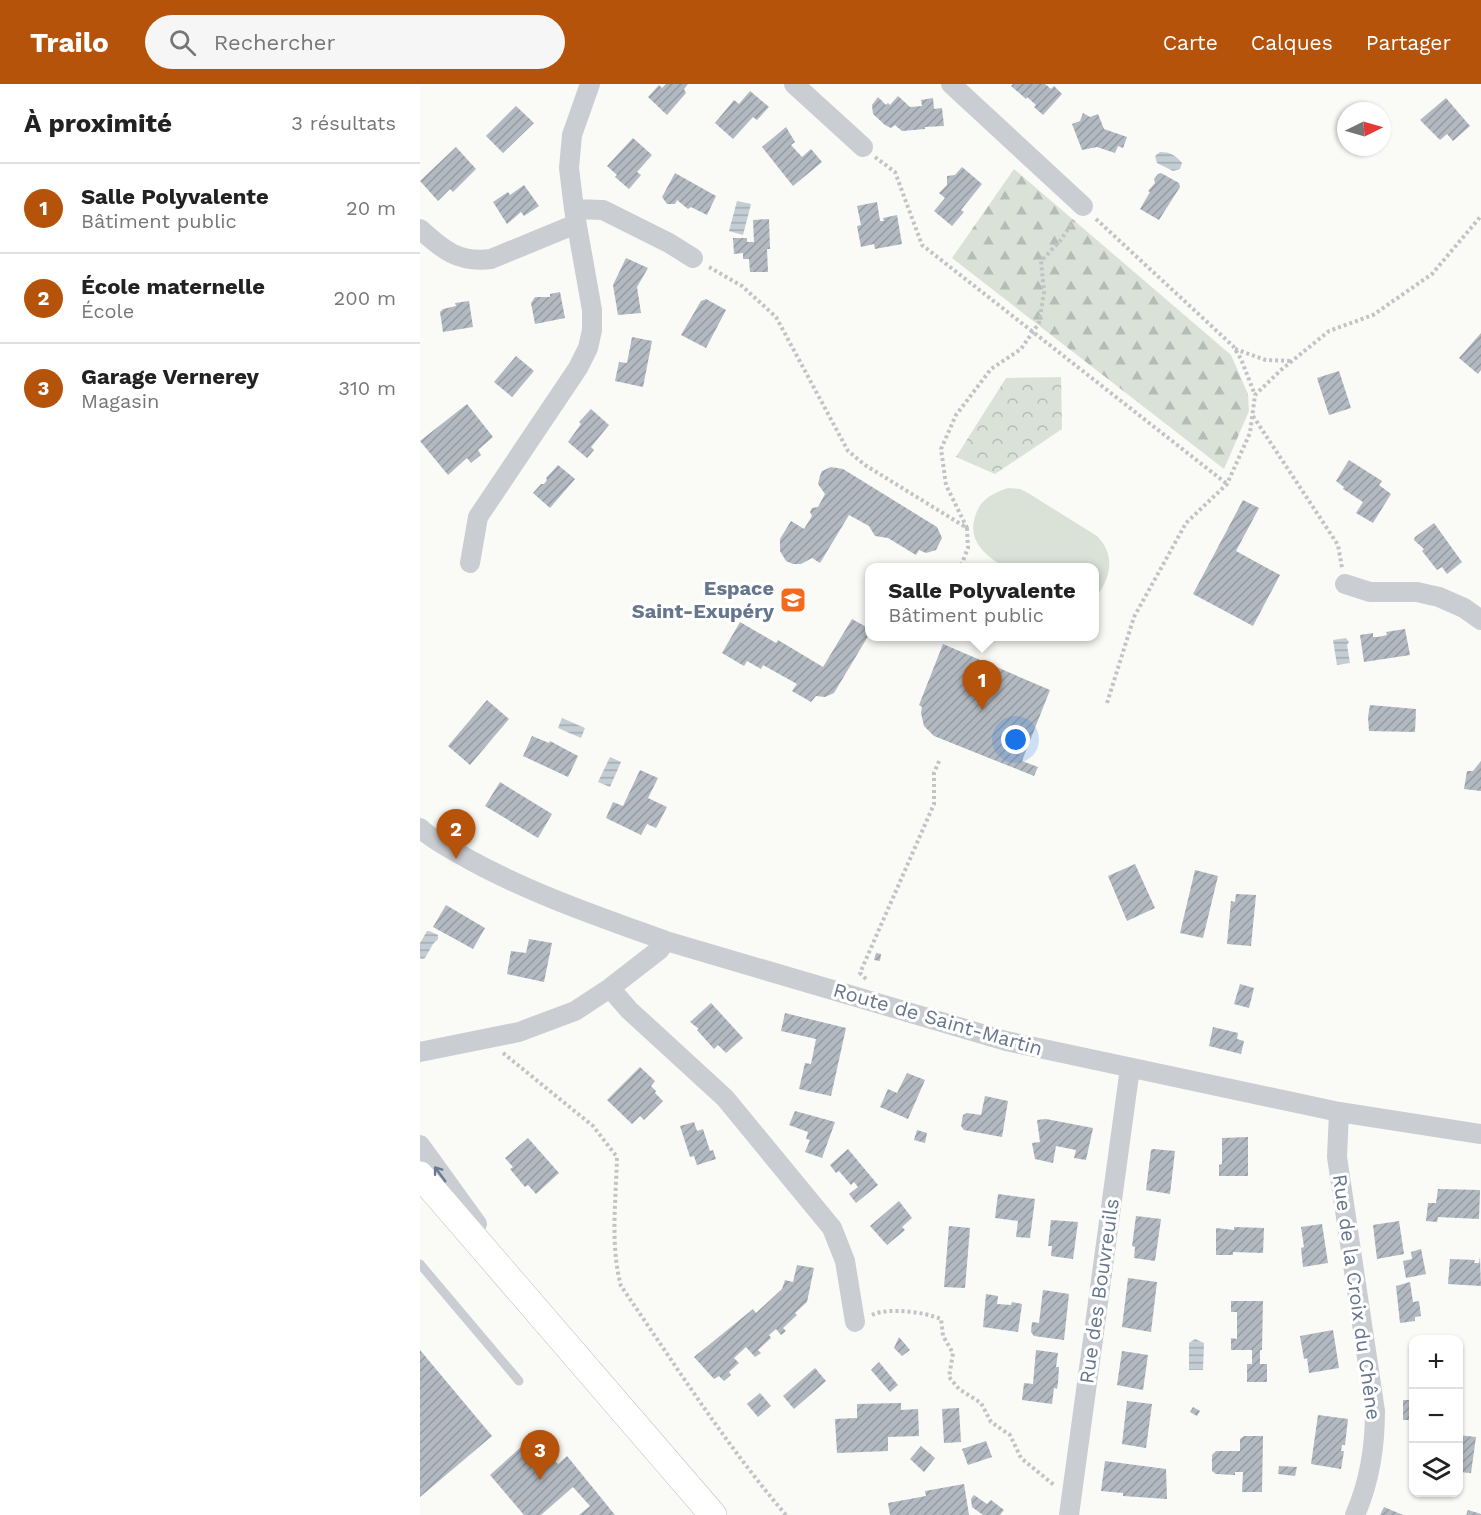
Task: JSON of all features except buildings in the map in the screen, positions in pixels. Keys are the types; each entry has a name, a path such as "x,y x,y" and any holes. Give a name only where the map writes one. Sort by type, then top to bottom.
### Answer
{"main road":[{"path":"420,1175 712,1515"}],"street":[{"path":"470,563 478,517 578,368 588,348 592,330 592,310 575,217 569,168 572,135 590,84"},
{"path":"794,84 863,147"},
{"path":"951,84 1083,206"},
{"path":"420,229 441,248 467,260 491,259 575,217 603,210 669,243 693,258"},
{"path":"1345,584 1370,592 1417,592 1439,597 1464,608 1481,620"},
{"name":"Route de Saint-Martin","path":"420,828 433,840 503,878 666,941 1006,1041 1339,1112 1481,1134"},
{"path":"420,1052 519,1032 575,1011 610,988 659,950 666,941"},
{"path":"610,988 629,1010 725,1098 832,1228 845,1261 855,1322"},
{"name":"Rue des Bouvreuils","path":"1069,1515 1130,1068"},
{"name":"Rue de la Croix du Chêne","path":"1339,1112 1337,1157 1375,1411 1375,1443 1369,1477 1355,1515"},
{"path":"420,1145 561,1340"}],"lane":[{"path":"420,1264 519,1381"}],"path":[{"path":"863,147 894,172 922,245 1227,484"},
{"path":"962,563 968,548 967,528 946,485 941,449 956,415 991,369 1022,349 1039,323 1044,292 1041,261 1060,241 1083,206 1235,349 1255,395 1250,433 1227,484 1186,523 1134,616 1107,703"},
{"path":"1255,395 1329,331 1373,315 1432,274 1481,216"},
{"path":"693,258 742,286 776,317 848,451 865,465 967,528"},
{"path":"1235,349 1266,360 1292,361"},
{"path":"1252,415 1338,544 1345,584"},
{"path":"867,980 860,973 934,804 934,773 940,759"},
{"path":"495,1036 501,1052 593,1126 617,1157 615,1243 617,1272 621,1286 718,1426 765,1491 786,1515"},
{"path":"855,1322 876,1313 894,1311 913,1312 941,1319 943,1336 953,1353 949,1377 959,1389 981,1403 990,1422 1010,1435 1021,1458 1055,1486 1073,1488"}],"green space":[{"path":"1014,169 1231,355 1248,394 1249,411 1224,469 952,258"},
{"path":"1061,377 1062,429 995,474 956,457 1006,378"},
{"path":"1008,488 1020,489 1097,536 1103,543 1109,559 1108,575 1099,592 1099,563 998,563 981,549 974,536 974,521 978,508 996,493"}],"shaded area":[{"path":"1160,152 1169,153 1177,158 1182,163 1180,169 1173,171 1157,163 1155,156"},
{"path":"737,201 751,204 743,235 729,231"},
{"path":"1346,638 1349,642 1347,645 1350,663 1337,665 1333,640"},
{"path":"562,718 585,728 581,738 558,728"},
{"path":"610,757 621,762 610,787 598,782"},
{"path":"427,931 438,935 438,939 422,959 420,958 420,943"},
{"path":"1195,1339 1204,1343 1203,1370 1189,1370 1189,1343"}],"place":[{"name":"Espace Saint-Exupéry","path":"793,600"},
{"name":"Salle Polyvalente","path":"982,710"},
{"name":"École maternelle","path":"456,859"},
{"name":"Garage Vernerey","path":"540,1480"}]}
